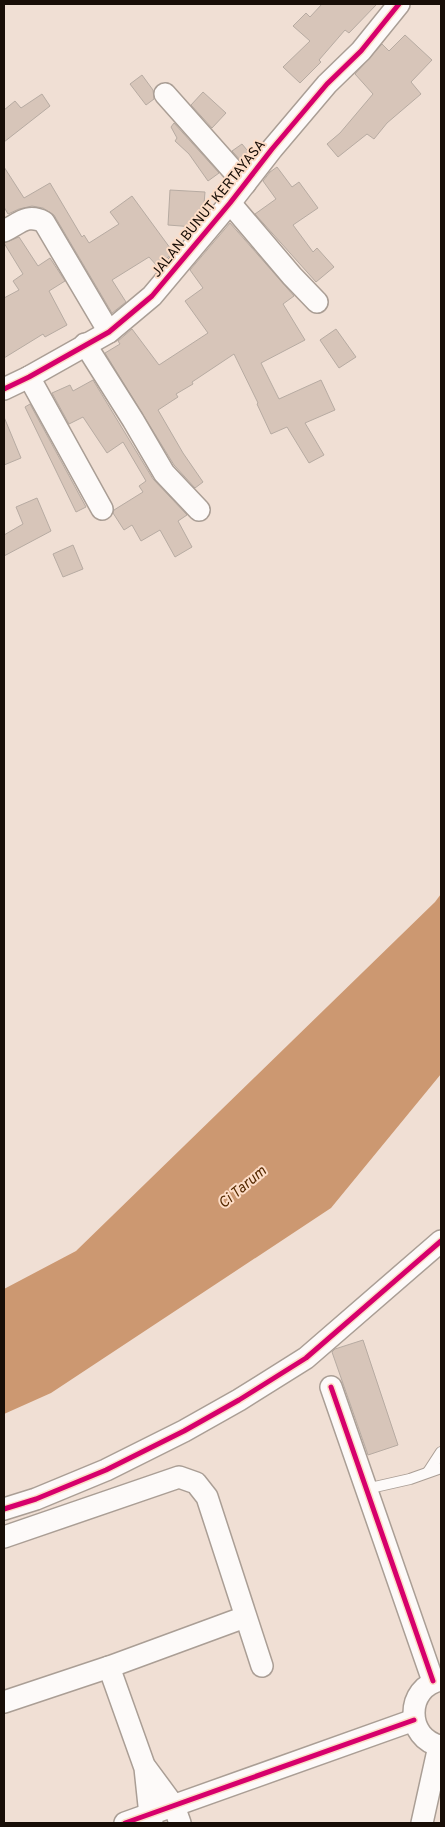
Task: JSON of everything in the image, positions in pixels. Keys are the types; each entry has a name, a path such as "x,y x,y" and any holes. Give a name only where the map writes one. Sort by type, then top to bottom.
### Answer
{"street":[{"name":"JALAN BUNUT KERTAYASA","path":"4,389 109,332 152,296 321,92 361,50 399,4"},
{"path":"165,94 245,184"},
{"path":"230,203 292,276 317,302"},
{"path":"4,231 30,217 44,222 109,332"},
{"path":"85,344 164,473 199,510"},
{"path":"29,377 102,509"},
{"path":"4,1509 36,1499 106,1470 184,1431 239,1400 306,1358 441,1241"},
{"path":"331,1388 366,1490 437,1681 420,1692 414,1705 414,1720 419,1732 428,1740 440,1746 422,1823"},
{"path":"4,1537 179,1477 196,1482 207,1497 262,1666"},
{"path":"4,1702 109,1667 245,1617"},
{"path":"109,1667 146,1768 177,1815"},
{"path":"125,1823 177,1815 414,1720"},
{"path":"146,1768 151,1819"}],"lane":[{"path":"428,1472 441,1452"},
{"path":"366,1490 410,1479 441,1468"}],"water":[{"name":"Ci Tarum","path":"441,894 441,1074 331,1208 51,1393 4,1414 4,1289 76,1251 435,902"}],"building":[{"path":"322,4 377,4 349,33 345,30 319,60 321,62 300,83 283,67 310,41 293,26 306,13 310,17"},
{"path":"405,35 432,60 411,82 421,94 387,123 374,139 367,134 338,157 327,144 340,133 373,94 355,74 382,44 389,51"},
{"path":"142,75 153,90 154,99 146,105 130,84"},
{"path":"203,92 226,113 212,128 191,105"},
{"path":"42,94 50,106 4,142 4,110 15,101 21,108"},
{"path":"174,123 219,173 208,181 189,154 175,141 177,138 171,127"},
{"path":"242,144 251,155 244,164 232,151"},
{"path":"4,167 24,198 50,183 82,237 84,235 89,243 119,224 110,212 132,196 173,252 158,267 149,257 112,280 126,302 112,313 54,215 43,208 32,206 8,214 4,207"},
{"path":"277,167 292,187 299,182 318,208 293,225 313,252 317,248 334,267 316,282 255,214 276,199 263,181"},
{"path":"170,190 205,192 203,216 194,227 168,225"},
{"path":"230,223 294,296 283,304 305,340 261,363 279,399 321,380 335,410 305,423 324,455 309,463 287,427 271,434 234,354 192,382 193,384 176,394 178,397 158,410 183,453 203,482 195,488 174,465 105,353 120,344 118,341 132,329 159,365 208,333 185,301 203,288 190,270"},
{"path":"19,237 38,266 50,258 65,281 49,291 67,325 45,337 43,334 4,358 4,298 19,290 13,281 23,274 4,243"},
{"path":"336,329 356,357 339,368 320,340"},
{"path":"93,380 153,479 187,515 178,521 192,547 175,557 160,530 141,541 132,525 124,530 113,513 114,510 143,492 139,486 146,481 123,442 107,453 83,417 69,424 52,393 70,385 73,391"},
{"path":"30,404 86,507 76,512 25,407"},
{"path":"4,417 21,458 4,465"},
{"path":"37,498 51,531 4,556 4,535 23,524 16,507"},
{"path":"73,545 83,569 63,577 53,554"},
{"path":"363,1340 398,1445 368,1455 332,1352 335,1349"}],"cycle path":[{"path":"4,389 109,332 152,296 230,203 272,149 327,84 361,51 399,4"},
{"path":"4,1509 36,1499 106,1470 184,1431 239,1400 306,1358 441,1241"},
{"path":"331,1387 433,1681"},
{"path":"125,1823 414,1720"}]}
